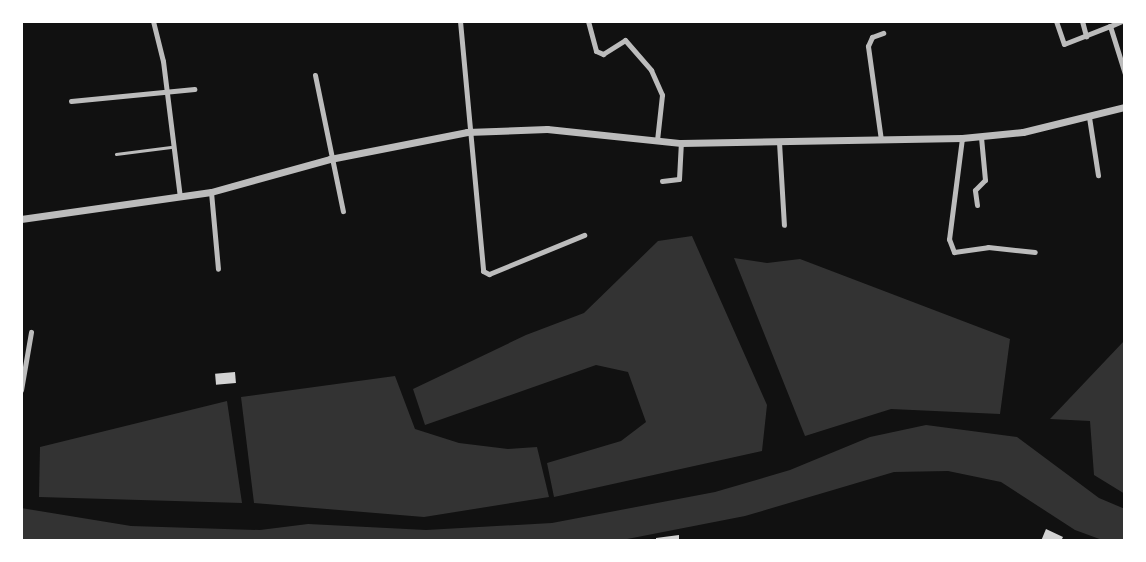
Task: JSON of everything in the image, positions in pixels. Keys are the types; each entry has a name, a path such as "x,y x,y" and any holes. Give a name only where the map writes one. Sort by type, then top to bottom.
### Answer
{"street":[{"path":"153,21 167,95 180,197"},
{"path":"460,21 467,132 484,273 584,235"},
{"path":"588,21 596,51 603,54 625,40 650,70 662,95 657,140"},
{"path":"1056,21 1064,44 1122,21"},
{"path":"1082,21 1086,36"},
{"path":"1110,26 1125,74"},
{"path":"881,140 868,46 872,37 883,33"},
{"path":"315,75 330,159 343,211"},
{"path":"71,101 167,95 194,89"},
{"path":"21,219 211,191 330,159 467,132 547,129 681,143 962,138 981,137 1125,109"},
{"path":"1089,117 1098,175"},
{"path":"977,205 975,190 985,180 981,137"},
{"path":"962,138 949,239 954,252 988,247 1035,251"},
{"path":"779,142 784,225"},
{"path":"662,181 679,179 681,143"},
{"path":"211,191 218,269"},
{"path":"21,390 31,332"},
{"path":"866,541 900,541"}],"lane":[{"path":"116,154 174,147"}],"shaded area":[{"path":"692,236 767,405 762,451 554,497 547,463 621,441 646,422 628,372 596,365 425,425 413,389 526,335 584,313 658,241"},
{"path":"734,258 767,263 800,259 1010,339 1000,414 891,409 805,436"},
{"path":"1124,341 1125,494 1094,475 1090,421 1050,419"},
{"path":"395,376 415,429 459,443 508,449 537,447 549,497 424,517 254,503 241,397"},
{"path":"227,401 242,503 39,497 40,447"},
{"path":"926,425 1017,437 1099,498 1125,509 1125,541 1105,541 1075,530 1001,482 948,471 894,472 745,516 617,541 21,541 21,508 131,526 260,530 308,524 426,530 552,523 715,492 790,470 870,437"}],"building":[{"path":"235,372 236,383 216,385 215,374"},
{"path":"1046,529 1063,537 1061,541 1041,541"},
{"path":"679,535 679,541 656,541 656,538"}]}
